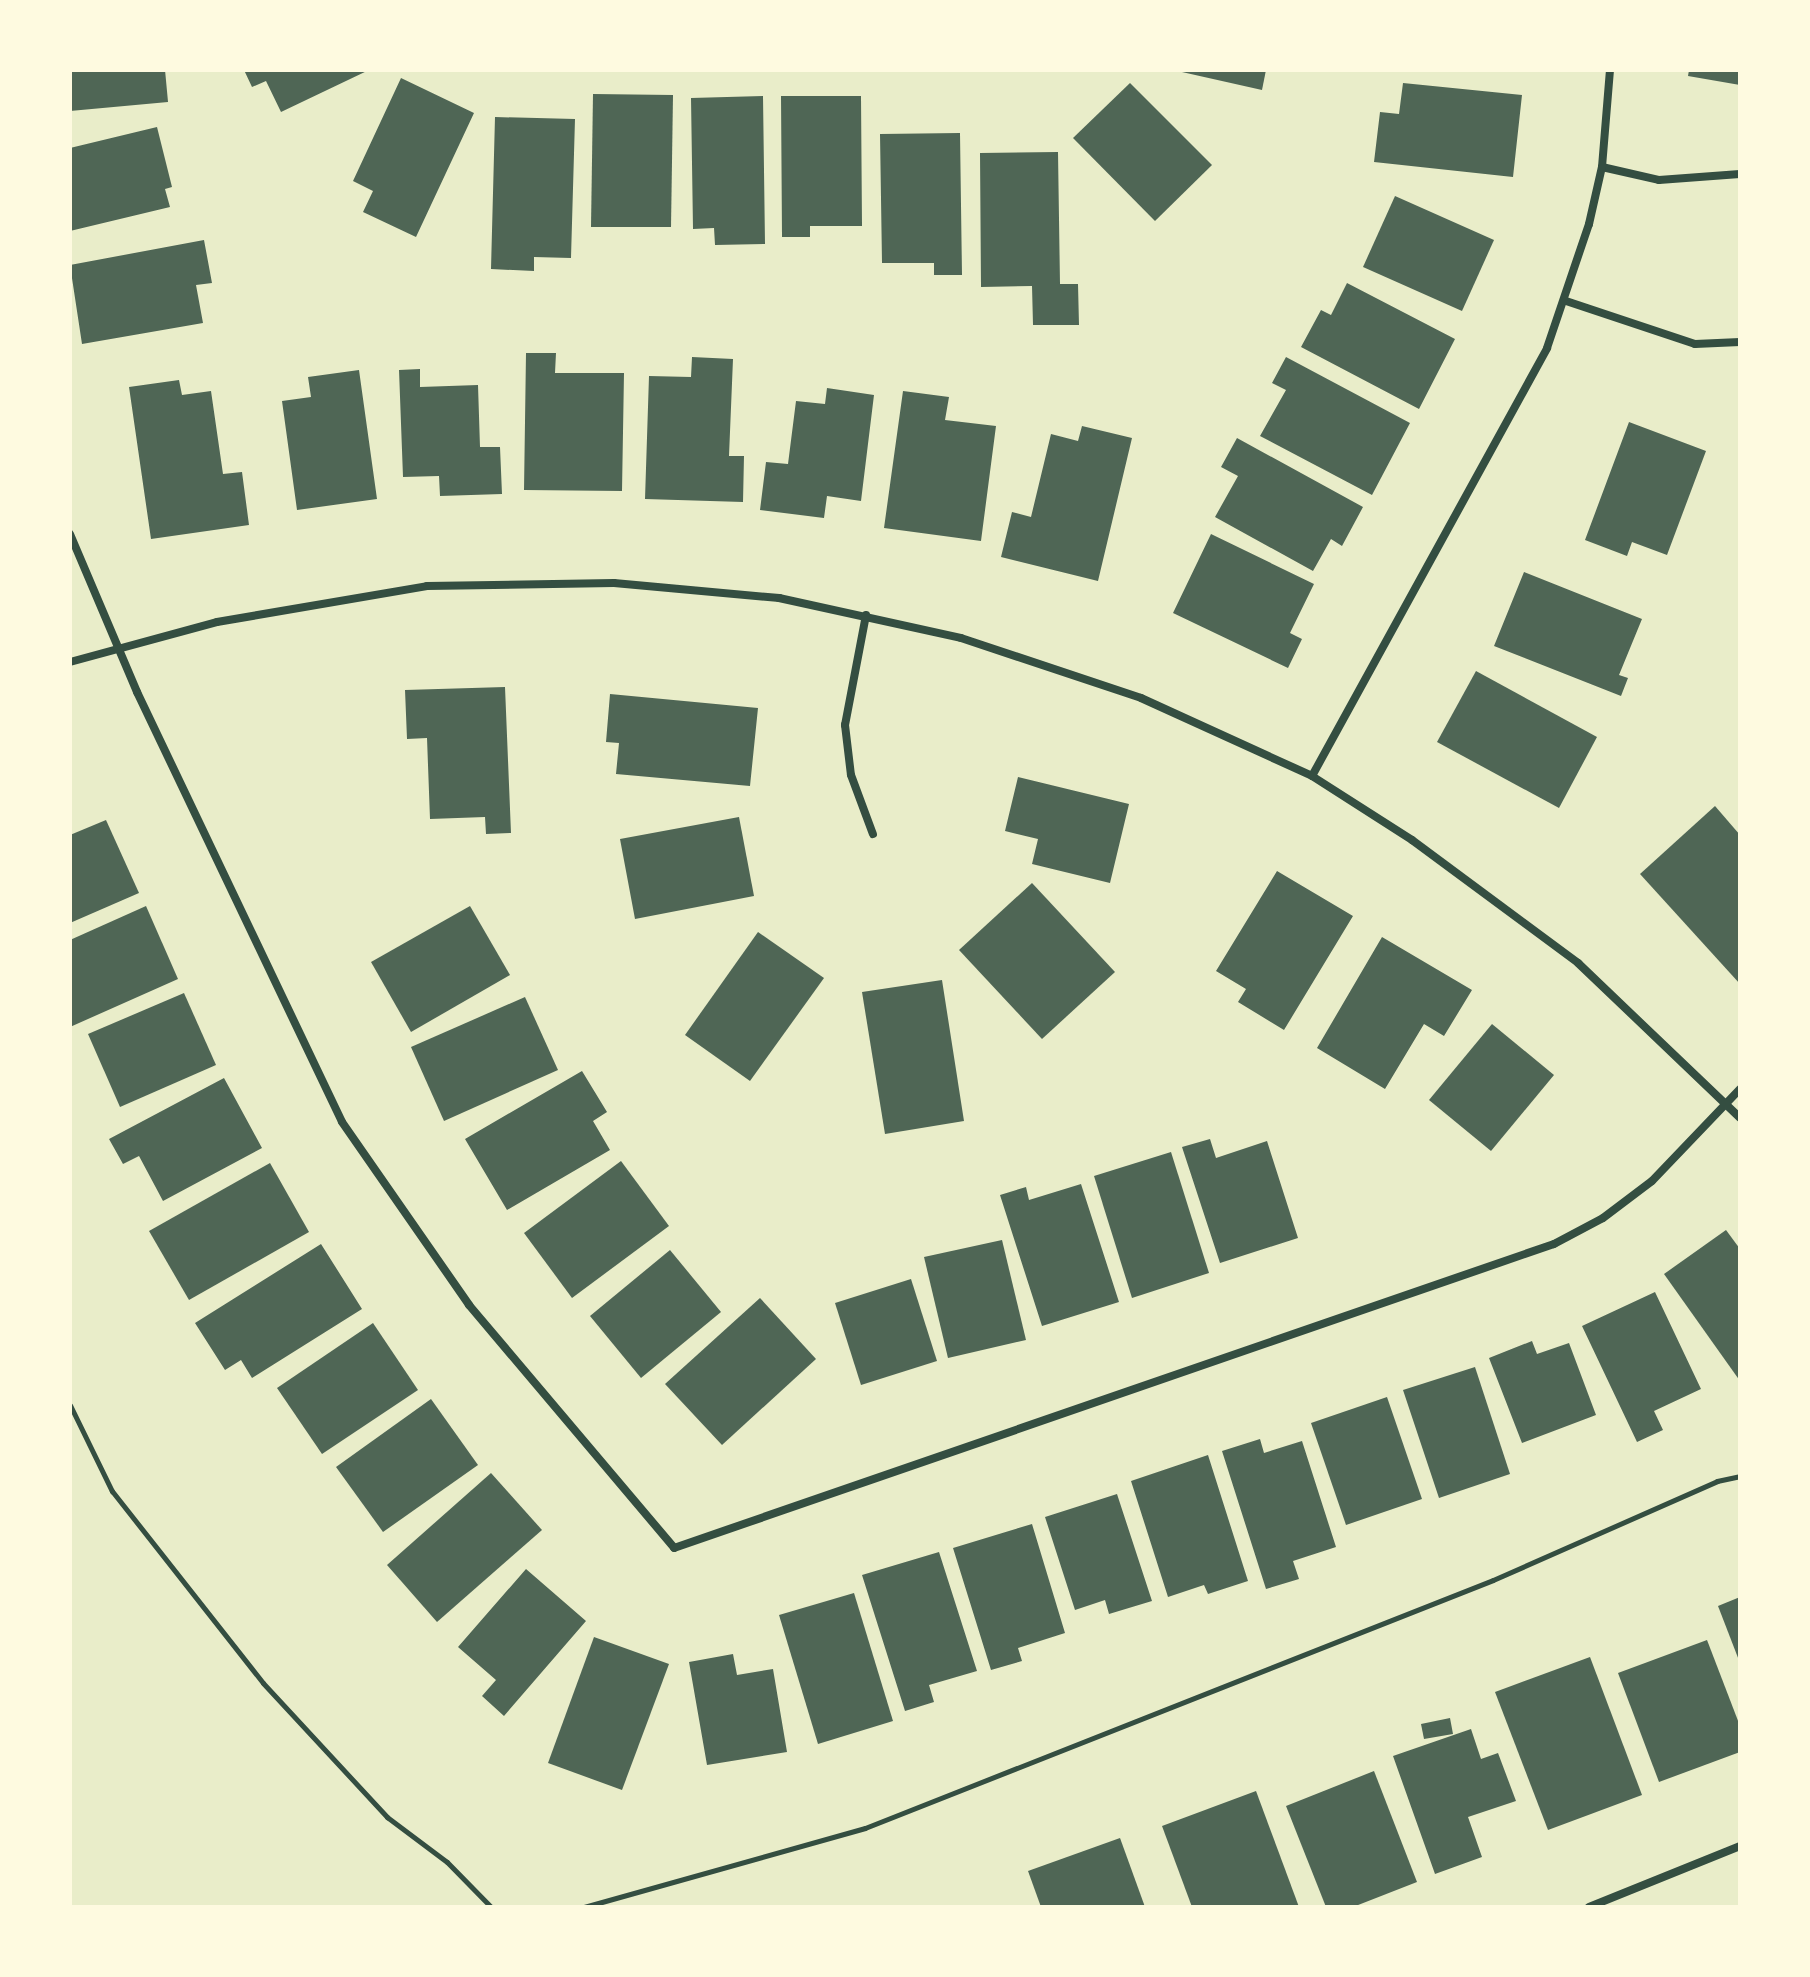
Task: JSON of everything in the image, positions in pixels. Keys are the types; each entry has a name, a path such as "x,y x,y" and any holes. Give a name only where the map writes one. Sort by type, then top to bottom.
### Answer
{"street":[{"path":"1312,776 1547,348 1566,301 1602,167 1610,70"},
{"path":"1602,167 1659,180 1740,174"},
{"path":"1566,301 1695,344 1740,342"},
{"path":"70,534 117,647 342,1122 469,1305 674,1548 1554,1244 1603,1218 1652,1181 1740,1089"},
{"path":"70,662 217,622 427,586 614,583 779,598 866,615 1029,658 1141,698 1312,776 1412,840 1578,963 1740,1118"},
{"path":"866,615 845,725 851,775 873,834"},
{"path":"1589,1907 1740,1846"}],"path":[{"path":"70,1405 112,1491 263,1683 387,1817 447,1862 491,1907"},
{"path":"584,1907 865,1828 1493,1580 1717,1481 1740,1476"}],"building":[{"path":"70,70 165,70 168,102 70,111"},
{"path":"244,70 369,70 281,112 266,81 252,87"},
{"path":"1173,70 1266,70 1262,90"},
{"path":"1689,70 1740,70 1740,85 1688,76"},
{"path":"401,78 474,113 416,237 363,212 373,191 353,181"},
{"path":"1130,83 1212,165 1155,221 1073,138"},
{"path":"1403,83 1522,95 1513,177 1374,162 1380,112 1399,114"},
{"path":"593,94 673,95 671,227 591,227"},
{"path":"763,96 765,244 715,245 714,228 693,229 691,98"},
{"path":"781,96 861,96 862,226 810,226 810,237 782,237"},
{"path":"495,117 575,119 571,258 534,257 534,271 491,269"},
{"path":"157,127 172,187 165,189 170,207 70,231 70,148"},
{"path":"960,133 962,275 934,275 934,263 882,263 880,134"},
{"path":"1058,152 1060,284 1078,284 1079,325 1033,325 1032,286 981,287 980,153"},
{"path":"1395,196 1494,240 1462,311 1363,267"},
{"path":"204,240 212,283 196,285 203,323 82,344 70,265"},
{"path":"1347,283 1455,339 1419,409 1301,347 1321,310 1331,315"},
{"path":"526,353 556,353 555,373 624,373 622,491 524,490"},
{"path":"692,357 733,359 729,456 744,456 743,502 645,499 649,376 691,377"},
{"path":"1286,357 1410,423 1372,495 1260,436 1286,390 1272,383"},
{"path":"420,369 420,387 478,385 480,447 500,447 502,494 440,496 439,476 403,477 399,370"},
{"path":"359,370 377,499 297,510 282,401 311,397 308,377"},
{"path":"179,380 182,395 211,391 223,474 242,472 249,525 151,539 129,387"},
{"path":"827,388 874,395 861,501 827,496 824,518 760,510 766,462 788,464 796,401 825,404"},
{"path":"903,391 949,397 945,420 996,426 981,541 884,528"},
{"path":"1629,422 1706,451 1667,555 1632,542 1627,556 1585,540"},
{"path":"1082,426 1132,438 1098,581 1001,557 1012,512 1031,517 1051,434 1078,441"},
{"path":"1237,438 1363,507 1342,546 1331,539 1313,571 1215,517 1238,476 1221,467"},
{"path":"1211,534 1314,584 1290,633 1302,639 1288,668 1173,613"},
{"path":"1524,572 1642,619 1619,675 1628,678 1621,696 1494,646"},
{"path":"1476,671 1597,737 1559,808 1437,742"},
{"path":"505,687 511,833 486,834 485,817 430,819 427,738 407,739 405,690"},
{"path":"610,694 758,708 750,786 616,774 619,743 606,742"},
{"path":"1018,777 1129,804 1110,883 1032,864 1038,839 1005,831"},
{"path":"1715,806 1740,835 1740,984 1640,874"},
{"path":"739,817 754,896 635,919 620,839"},
{"path":"106,820 139,893 70,923 70,835"},
{"path":"1277,871 1353,916 1284,1030 1238,1002 1246,989 1216,971"},
{"path":"1032,883 1115,972 1042,1039 959,950"},
{"path":"146,906 178,979 70,1027 70,940"},
{"path":"470,906 510,975 411,1032 371,962"},
{"path":"758,932 824,978 750,1081 685,1035"},
{"path":"1382,937 1472,990 1444,1036 1424,1024 1385,1089 1317,1048"},
{"path":"942,980 964,1121 885,1134 862,992"},
{"path":"184,993 216,1065 120,1107 88,1034"},
{"path":"525,997 558,1070 444,1121 411,1047"},
{"path":"1492,1024 1554,1075 1491,1151 1429,1100"},
{"path":"582,1071 607,1112 593,1121 610,1150 507,1210 465,1139"},
{"path":"224,1078 262,1148 163,1201 139,1156 123,1164 109,1139"},
{"path":"1210,1139 1216,1158 1267,1141 1298,1238 1220,1263 1182,1147"},
{"path":"1171,1152 1209,1273 1132,1298 1094,1176"},
{"path":"621,1161 669,1226 572,1298 524,1233"},
{"path":"270,1163 309,1232 189,1300 149,1231"},
{"path":"1081,1184 1119,1302 1042,1326 1000,1195 1026,1187 1029,1200"},
{"path":"1726,1230 1740,1249 1740,1381 1664,1274"},
{"path":"1002,1240 1026,1340 948,1358 924,1257"},
{"path":"321,1244 362,1309 252,1378 241,1360 225,1370 195,1323"},
{"path":"670,1250 721,1312 641,1378 590,1316"},
{"path":"911,1279 937,1361 861,1385 835,1303"},
{"path":"1655,1292 1701,1389 1654,1411 1663,1430 1637,1442 1582,1326"},
{"path":"760,1298 816,1359 722,1445 665,1384"},
{"path":"373,1323 418,1390 322,1454 277,1388"},
{"path":"1532,1341 1537,1354 1569,1343 1596,1415 1522,1443 1489,1358"},
{"path":"1475,1367 1510,1474 1439,1498 1403,1390"},
{"path":"1387,1397 1422,1499 1346,1525 1311,1423"},
{"path":"431,1399 478,1465 383,1532 336,1467"},
{"path":"1260,1439 1264,1453 1302,1441 1336,1547 1293,1561 1299,1579 1266,1589 1222,1451"},
{"path":"1208,1455 1248,1581 1208,1594 1204,1585 1168,1597 1131,1481"},
{"path":"491,1473 542,1530 437,1622 387,1565"},
{"path":"1117,1494 1152,1601 1109,1614 1105,1600 1075,1610 1045,1517"},
{"path":"1032,1524 1065,1633 1018,1648 1022,1661 991,1670 953,1548"},
{"path":"939,1552 977,1671 929,1685 934,1702 905,1711 862,1575"},
{"path":"526,1569 586,1621 504,1716 482,1696 496,1680 458,1647"},
{"path":"854,1593 893,1721 818,1744 779,1615"},
{"path":"1740,1597 1740,1663 1718,1606"},
{"path":"594,1637 669,1664 622,1790 548,1763"},
{"path":"1707,1640 1740,1726 1740,1752 1659,1782 1618,1673"},
{"path":"733,1654 737,1675 773,1669 787,1752 707,1765 689,1662"},
{"path":"1590,1657 1642,1795 1548,1830 1495,1692"},
{"path":"1450,1718 1453,1734 1424,1739 1421,1724"},
{"path":"1471,1729 1481,1759 1498,1753 1516,1801 1468,1817 1482,1857 1435,1874 1393,1756"},
{"path":"1374,1771 1417,1882 1353,1907 1326,1907 1286,1806"},
{"path":"1256,1791 1299,1907 1192,1907 1162,1826"},
{"path":"1120,1838 1145,1907 1041,1907 1028,1871"}]}
